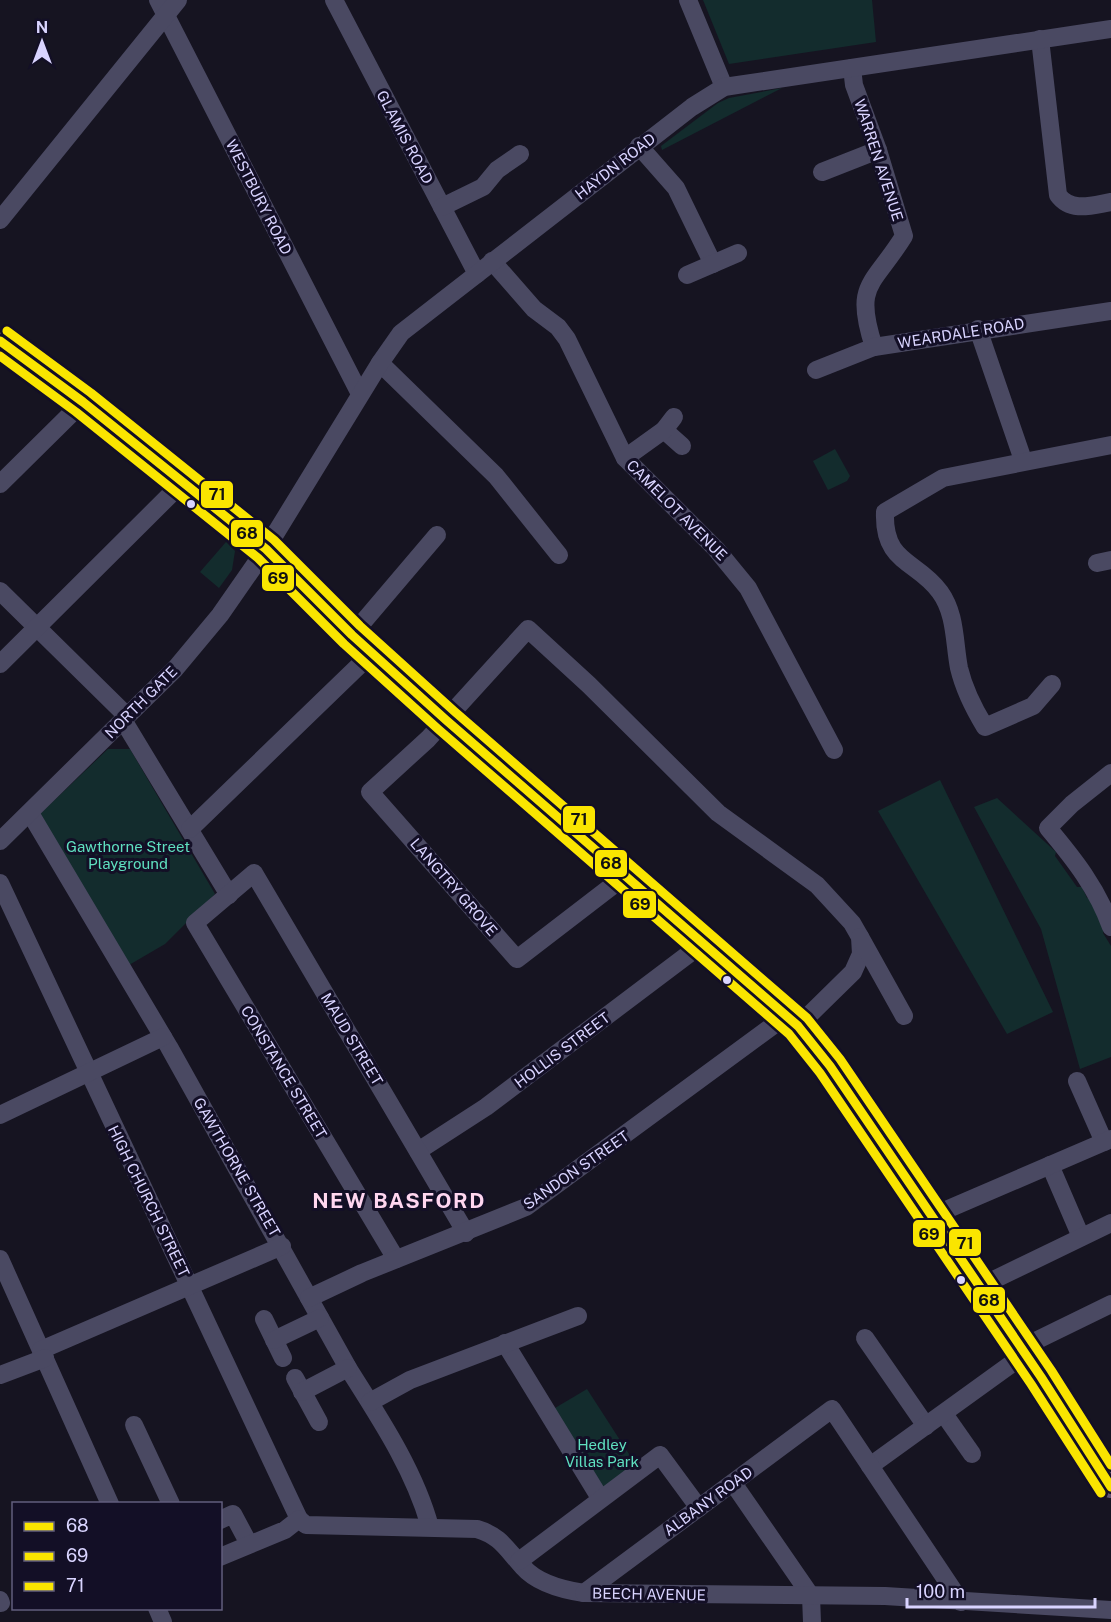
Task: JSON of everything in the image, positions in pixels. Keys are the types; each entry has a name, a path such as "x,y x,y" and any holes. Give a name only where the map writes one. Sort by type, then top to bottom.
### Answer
{"main road":[{"path":"0,341 83,402 266,549 352,635 446,720 792,1021 830,1066 1023,1351 1111,1487"}],"street":[{"path":"0,220 162,8 178,0"},
{"name":"GLAMIS ROAD","path":"334,0 477,274"},
{"path":"688,0 724,87"},
{"name":"WESTBURY ROAD","path":"162,8 360,394"},
{"name":"HAYDN ROAD","path":"266,549 360,394 380,363 410,325 639,146 724,87 1111,29"},
{"path":"1040,39 1058,195 1065,203 1075,207 1111,202"},
{"name":"WARREN AVENUE","path":"852,68 854,85 878,150 904,236 884,263 864,298 864,317 874,347"},
{"path":"639,146 676,188 713,264"},
{"path":"822,172 878,150"},
{"path":"442,207 483,187 497,170 520,154"},
{"path":"687,275 738,253"},
{"name":"CAMELOT AVENUE","path":"492,261 534,309 558,327 567,339 625,458 734,569 775,636 804,713 834,750"},
{"name":"WEARDALE ROAD","path":"816,370 874,347 978,329 1111,311"},
{"path":"978,329 1023,460"},
{"path":"380,363 490,470 559,558"},
{"path":"0,484 83,402"},
{"path":"625,458 669,424 682,446"},
{"path":"1052,684 1033,706 985,727 972,706 960,669 950,610 939,591 905,564 891,547 885,512 943,478 1023,460 1111,445"},
{"path":"0,664 183,482"},
{"path":"352,635 437,535"},
{"name":"NORTH GATE","path":"0,841 125,718 200,640 266,549"},
{"path":"0,591 125,718 229,895"},
{"path":"446,720 528,629 589,685 718,813 817,885 852,923 904,1016"},
{"path":"190,829 372,653"},
{"name":"LANGTRY GROVE","path":"446,720 370,792 517,959 625,876"},
{"path":"1111,773 1072,804 1048,828 1082,870 1102,904 1111,927"},
{"name":"GAWTHORNE STREET","path":"30,813 163,1037 282,1246 348,1368 370,1402 424,1505 430,1527"},
{"name":"MAUD STREET","path":"229,895 254,873 466,1233"},
{"name":"HIGH CHURCH STREET","path":"0,883 299,1520"},
{"name":"CONSTANCE STREET","path":"229,895 195,923 396,1259"},
{"name":"SANDON STREET","path":"309,1298 396,1259 466,1233 526,1207 541,1198 792,1021 853,972 861,954 860,937"},
{"name":"HOLLIS STREET","path":"418,1151 486,1107 702,944"},
{"path":"0,1115 163,1037"},
{"path":"932,1216 1107,1140 1077,1081"},
{"path":"1050,1165 1081,1237"},
{"path":"979,1287 1111,1223"},
{"path":"0,1375 189,1285 282,1246"},
{"path":"0,1258 110,1502"},
{"path":"961,1602 870,1466 944,1413 1023,1351 1111,1304"},
{"path":"370,1402 410,1380 578,1316"},
{"path":"274,1340 320,1318"},
{"path":"264,1319 283,1358"},
{"path":"865,1338 926,1426"},
{"path":"505,1343 600,1498"},
{"path":"319,1422 298,1385 348,1368"},
{"name":"ALBANY ROAD","path":"584,1593 832,1409 870,1466"},
{"path":"944,1413 972,1454"},
{"path":"134,1425 171,1502"},
{"path":"519,1561 660,1455 699,1508"},
{"path":"733,1484 811,1596 812,1622"},
{"path":"227,1517 249,1544"},
{"path":"222,1556 285,1530 299,1520"},
{"name":"BEECH AVENUE","path":"299,1520 306,1525 430,1527 492,1533 534,1576 560,1587 584,1593 897,1596 961,1602 1111,1610"}],"green space":[{"path":"703,0 872,0 876,42 729,64"},
{"path":"782,88 662,150 661,146 718,103 729,98"},
{"path":"835,449 850,476 847,481 828,490 813,461"},
{"path":"226,542 235,551 232,570 219,588 200,572"},
{"name":"Gawthorne Street Playground","path":"108,749 130,749 215,894 165,944 129,965 40,814"},
{"path":"940,780 1053,1012 1007,1034 878,811"},
{"path":"997,798 1056,852 1055,856 1077,887 1082,887 1087,898 1090,898 1105,928 1103,933 1111,946 1111,1057 1080,1069 1041,929 974,807"},
{"name":"Hedley Villas Park","path":"587,1389 638,1468 601,1494 550,1411"}],"transit line":[{"name":"71","path":"7,331 91,393 274,540 360,626 454,711 807,1018 840,1059 1051,1370 1111,1465"},
{"name":"68","path":"0,341 83,402 266,549 352,635 446,720 798,1026 830,1066 1041,1377 1111,1487"},
{"name":"69","path":"0,356 76,412 258,558 344,644 438,729 789,1034 820,1073 1031,1384 1101,1493"}],"district":[{"name":"NEW BASFORD","path":"399,1200"}]}
